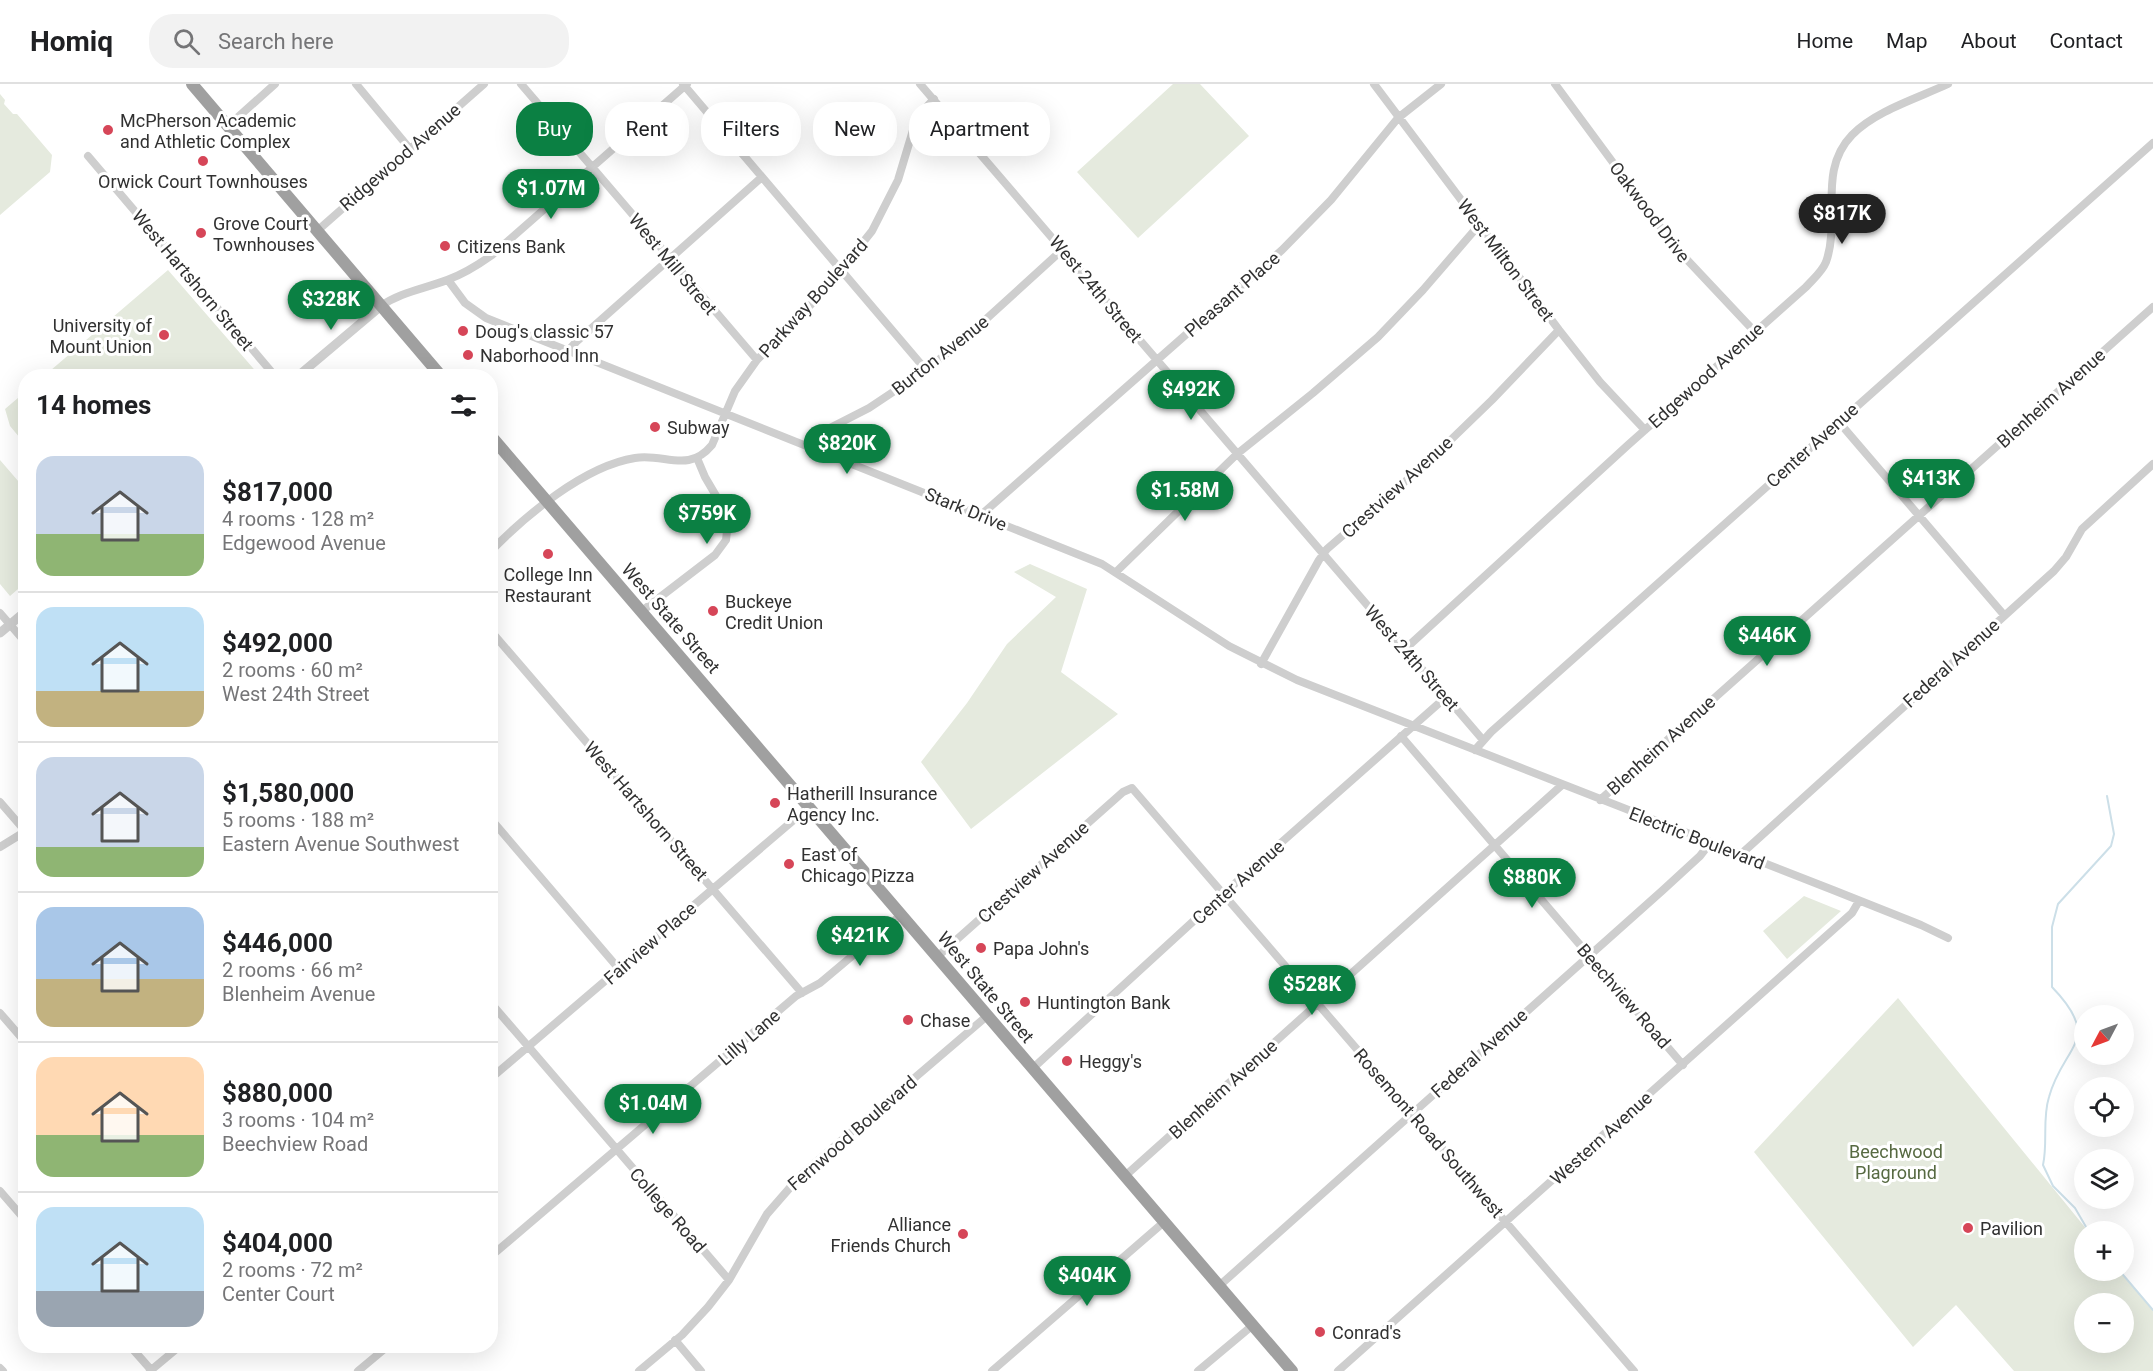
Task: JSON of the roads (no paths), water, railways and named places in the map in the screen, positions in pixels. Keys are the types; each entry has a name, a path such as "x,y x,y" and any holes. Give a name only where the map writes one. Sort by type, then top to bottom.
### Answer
{"highway":[{"path":"192,84 435,369"},
{"name":"West State Street","path":"498,444 1292,1371"}],"street":[{"path":"228,126 275,84"},
{"path":"356,84 410,148"},
{"name":"Ridgewood Avenue","path":"317,231 484,84"},
{"name":"West Mill Street","path":"521,84 757,360"},
{"name":"West 24th Street","path":"920,84 1483,740"},
{"name":"West Milton Street","path":"1374,84 1559,330 1600,382 1645,430"},
{"name":"Pleasant Place","path":"981,515 1282,250 1350,179 1398,118 1441,84"},
{"name":"Oakwood Drive","path":"1555,84 1676,248 1755,332"},
{"name":"Edgewood Avenue","path":"1404,650 1806,287 1826,263 1832,174 1844,145 1852,135 1871,120 1948,84"},
{"path":"306,369 381,306 398,296 448,280 475,267 492,255 685,85 926,370"},
{"name":"Parkway Boulevard","path":"696,458 712,445 724,412 735,391 757,360 842,270 880,216 903,167 917,117 934,99"},
{"name":"Center Avenue","path":"1475,750 1483,740 1838,421 2004,277 2153,142"},
{"name":"West Hartshorn Street","path":"88,156 269,369"},
{"path":"568,351 762,177"},
{"path":"1116,572 1237,454 1378,337 1423,290 1479,225"},
{"name":"Burton Avenue","path":"809,446 822,432 869,408 926,370 1062,250"},
{"name":"Stark Drive","path":"448,280 459,296 486,318 981,515 1116,572 1229,646 1261,664 1412,726"},
{"name":"Blenheim Avenue","path":"1600,800 2153,307"},
{"name":"Crestview Avenue","path":"1261,664 1323,555 1438,452 1559,330"},
{"path":"1838,421 2004,615"},
{"path":"498,545 547,501 588,476 624,460 648,456 680,461 696,458 725,511 728,522 726,540 715,555 642,611"},
{"name":"Federal Avenue","path":"1740,855 2054,571 2082,529 2153,464"},
{"path":"0,613 18,634"},
{"path":"0,633 18,618"},
{"name":"West Hartshorn Street","path":"498,639 802,993"},
{"name":"Center Avenue","path":"1032,1069 1223,894 1446,697"},
{"name":"Electric Boulevard","path":"1412,726 1921,925 1948,938"},
{"name":"Beechview Road","path":"1401,736 1683,1065"},
{"name":"Blenheim Avenue","path":"1125,1176 1562,785"},
{"name":"Crestview Avenue","path":"937,957 1130,788"},
{"name":"Rosemont Road Southwest","path":"1130,788 1135,791 1634,1371"},
{"path":"0,802 18,824"},
{"name":"Fairview Place","path":"498,1072 809,807"},
{"path":"498,827 619,969"},
{"path":"0,846 18,836"},
{"name":"Federal Avenue","path":"1219,1286 1700,856 1710,843"},
{"name":"Western Avenue","path":"1338,1371 1852,913 1859,901"},
{"name":"Lilly Lane","path":"498,1250 802,993 819,984 901,915"},
{"name":"College Road","path":"498,1011 729,1280"},
{"path":"0,1013 18,1034"},
{"name":"Fernwood Boulevard","path":"639,1371 708,1307 729,1280 766,1214 794,1182 987,1016"},
{"path":"0,1191 18,1212"},
{"path":"992,1371 1164,1222"},
{"path":"1198,1371 1252,1325"},
{"path":"675,1340 701,1371"},
{"path":"136,1353 151,1371 172,1353"},
{"path":"358,1371 380,1353"}],"waterway":[{"path":"2083,1221 2075,1208 2053,1186 2043,1165 2049,1097 2078,1032 2067,1005 2052,987 2052,927 2058,904 2111,846 2114,834 2107,796"},
{"path":"2128,1281 2153,1310"}],"place":[{"name":"McPherson Academic and Athletic Complex","path":"108,130"},
{"name":"Orwick Court Townhouses","path":"203,161"},
{"name":"Grove Court Townhouses","path":"201,233"},
{"name":"Citizens Bank","path":"445,246"},
{"name":"Doug's classic 57","path":"463,331"},
{"name":"University of Mount Union","path":"164,335"},
{"name":"Naborhood Inn","path":"468,355"},
{"name":"Subway","path":"655,427"},
{"name":"College Inn Restaurant","path":"548,554"},
{"name":"Buckeye Credit Union","path":"713,611"},
{"name":"Hatherill Insurance Agency Inc.","path":"775,803"},
{"name":"East of Chicago Pizza","path":"789,864"},
{"name":"Papa John's","path":"981,948"},
{"name":"Huntington Bank","path":"1025,1002"},
{"name":"Chase","path":"908,1020"},
{"name":"Heggy's","path":"1067,1061"},
{"name":"Pavilion","path":"1968,1228"},
{"name":"Alliance Friends Church","path":"963,1234"},
{"name":"Conrad's","path":"1320,1332"}],"park label":[{"name":"Beechwood Plaground","path":"1896,1161"}]}
